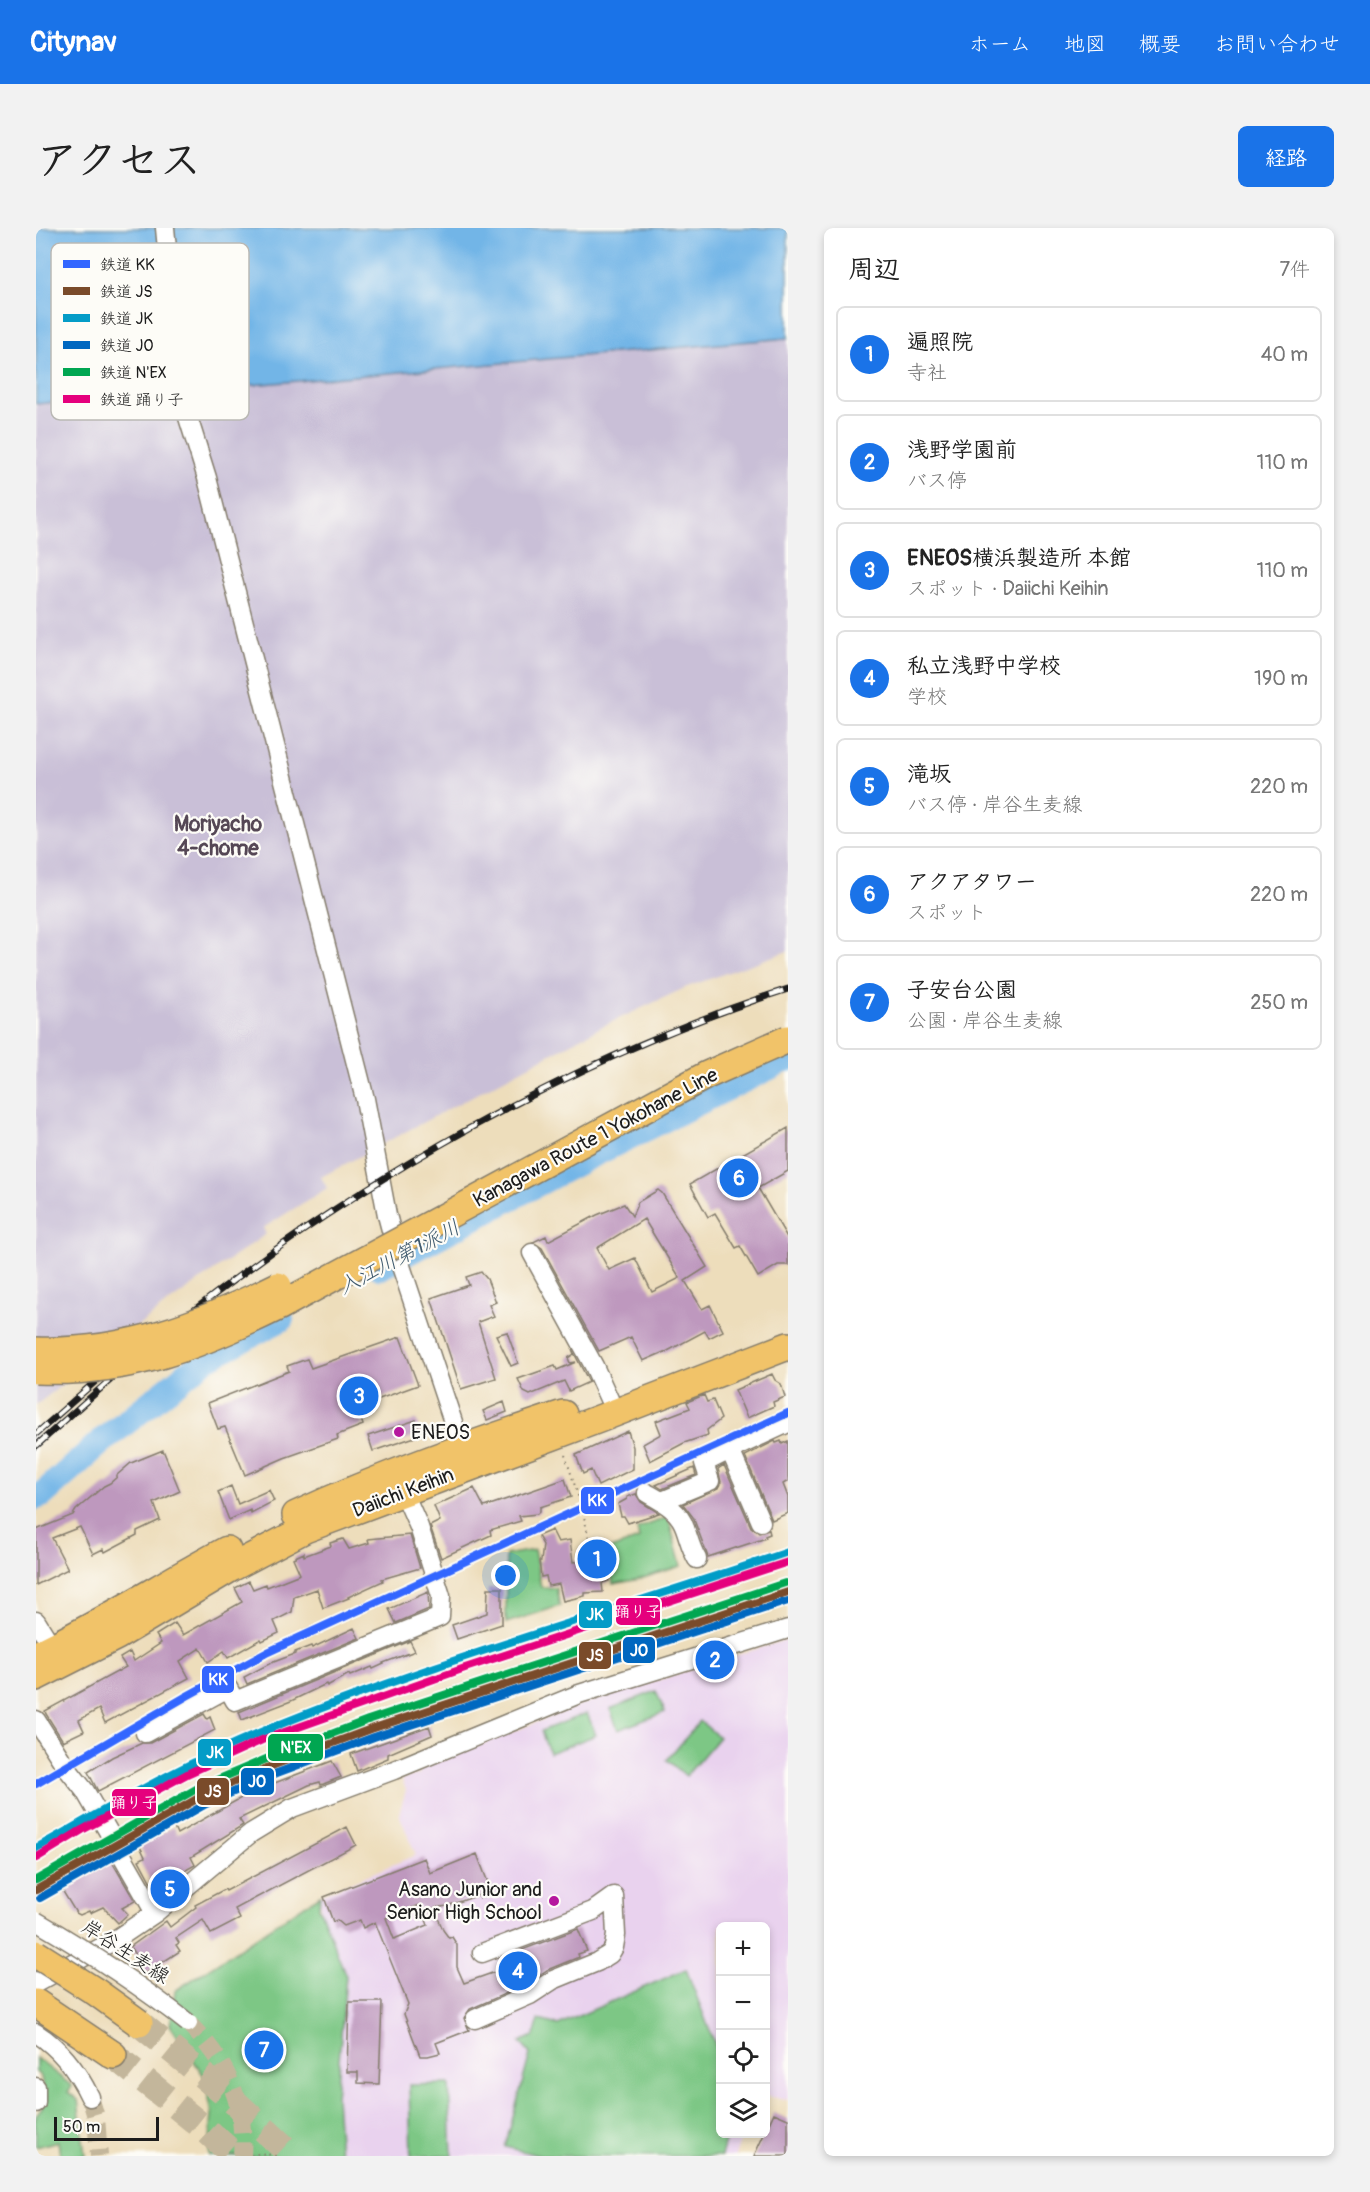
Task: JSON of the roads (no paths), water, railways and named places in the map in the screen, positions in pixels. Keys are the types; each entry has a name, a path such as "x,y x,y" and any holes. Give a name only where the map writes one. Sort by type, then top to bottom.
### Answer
{"highway":[{"name":"Kanagawa Route 1 Yokohane Line","path":"36,1351 74,1351 128,1344 204,1321 314,1268 700,1060 788,1020"},
{"name":"Kanagawa Route 1 Yokohane Line","path":"36,1370 84,1369 131,1363 214,1338 280,1306 707,1075 788,1041"},
{"name":"Daiichi Keihin","path":"36,1677 117,1636 231,1568 305,1529 404,1493 465,1458 788,1327"},
{"name":"Daiichi Keihin","path":"44,1651 93,1627 168,1582 262,1531 332,1498 465,1458 788,1346"},
{"path":"36,1954 96,1992 139,2023"},
{"path":"36,2003 113,2055"}],"street":[{"path":"165,228 166,243"},
{"path":"189,420 207,478 365,1099 387,1215 413,1302 465,1458"},
{"path":"532,1253 594,1366 609,1399"},
{"path":"697,1559 691,1550 680,1516 655,1497 710,1481 704,1463 784,1429"},
{"path":"730,1450 762,1522"},
{"path":"145,1733 228,1688 235,1701 440,1617 441,1596 419,1527 404,1493"},
{"path":"36,1621 44,1651"},
{"path":"36,1983 114,1940 155,1913 251,1833 292,1808 394,1770 579,1694 788,1629"},
{"path":"36,1720 84,1791 155,1913"},
{"path":"475,2019 530,1995 553,1980 597,1962 610,1954 616,1935 614,1896 593,1911 482,1953"},
{"name":"岸谷生麦線","path":"36,1921 116,1970 153,1995 188,2023"},
{"path":"36,2033 59,2051 73,2067 90,2097"},
{"path":"36,2087 36,2103"}],"water":[{"path":"36,228 788,228 788,338 249,385 249,243 51,243 51,403 36,404"}],"waterway":[{"name":"入江川第1派川","path":"380,1267 588,1157 788,1058"},
{"name":"入江川第1派川","path":"36,1497 42,1495 101,1442 207,1358 281,1319"}],"tunnel":[{"path":"139,2023 228,2096 293,2156"},
{"path":"188,2023 213,2052 231,2083 241,2117 242,2156"},
{"path":"113,2055 235,2156"},
{"path":"90,2097 96,2117 99,2156"}],"railway":[{"path":"36,1446 179,1322 247,1270 319,1220 393,1173 469,1128 627,1050 707,1017 788,989"},
{"path":"36,1434 115,1364"}],"rail line":[{"name":"KK","path":"36,1784 187,1696 268,1652 788,1413"},
{"name":"JK","path":"36,1848 203,1758 326,1706 391,1682 788,1552"},
{"name":"踊り子","path":"36,1858 82,1830 189,1773 262,1740 465,1668 788,1562"},
{"name":"N'EX","path":"36,1880 198,1788 271,1757 368,1720 785,1583"},
{"name":"JS","path":"36,1890 202,1796 274,1765 371,1729 788,1592"},
{"name":"JO","path":"40,1898 206,1804 277,1773 374,1737 788,1601"}],"place":[{"name":"アクアタワー","path":"739,1178"},
{"name":"ENEOS横浜製造所 本館","path":"359,1396"},
{"name":"ENEOS","path":"399,1432"},
{"name":"遍照院","path":"597,1559"},
{"name":"浅野学園前","path":"715,1660"},
{"name":"滝坂","path":"170,1889"},
{"name":"Asano Junior and Senior High School","path":"554,1901"},
{"name":"私立浅野中学校","path":"518,1971"},
{"name":"子安台公園","path":"264,2050"}],"district":[{"name":"Moriyacho 4-chome","path":"218,836"}]}
